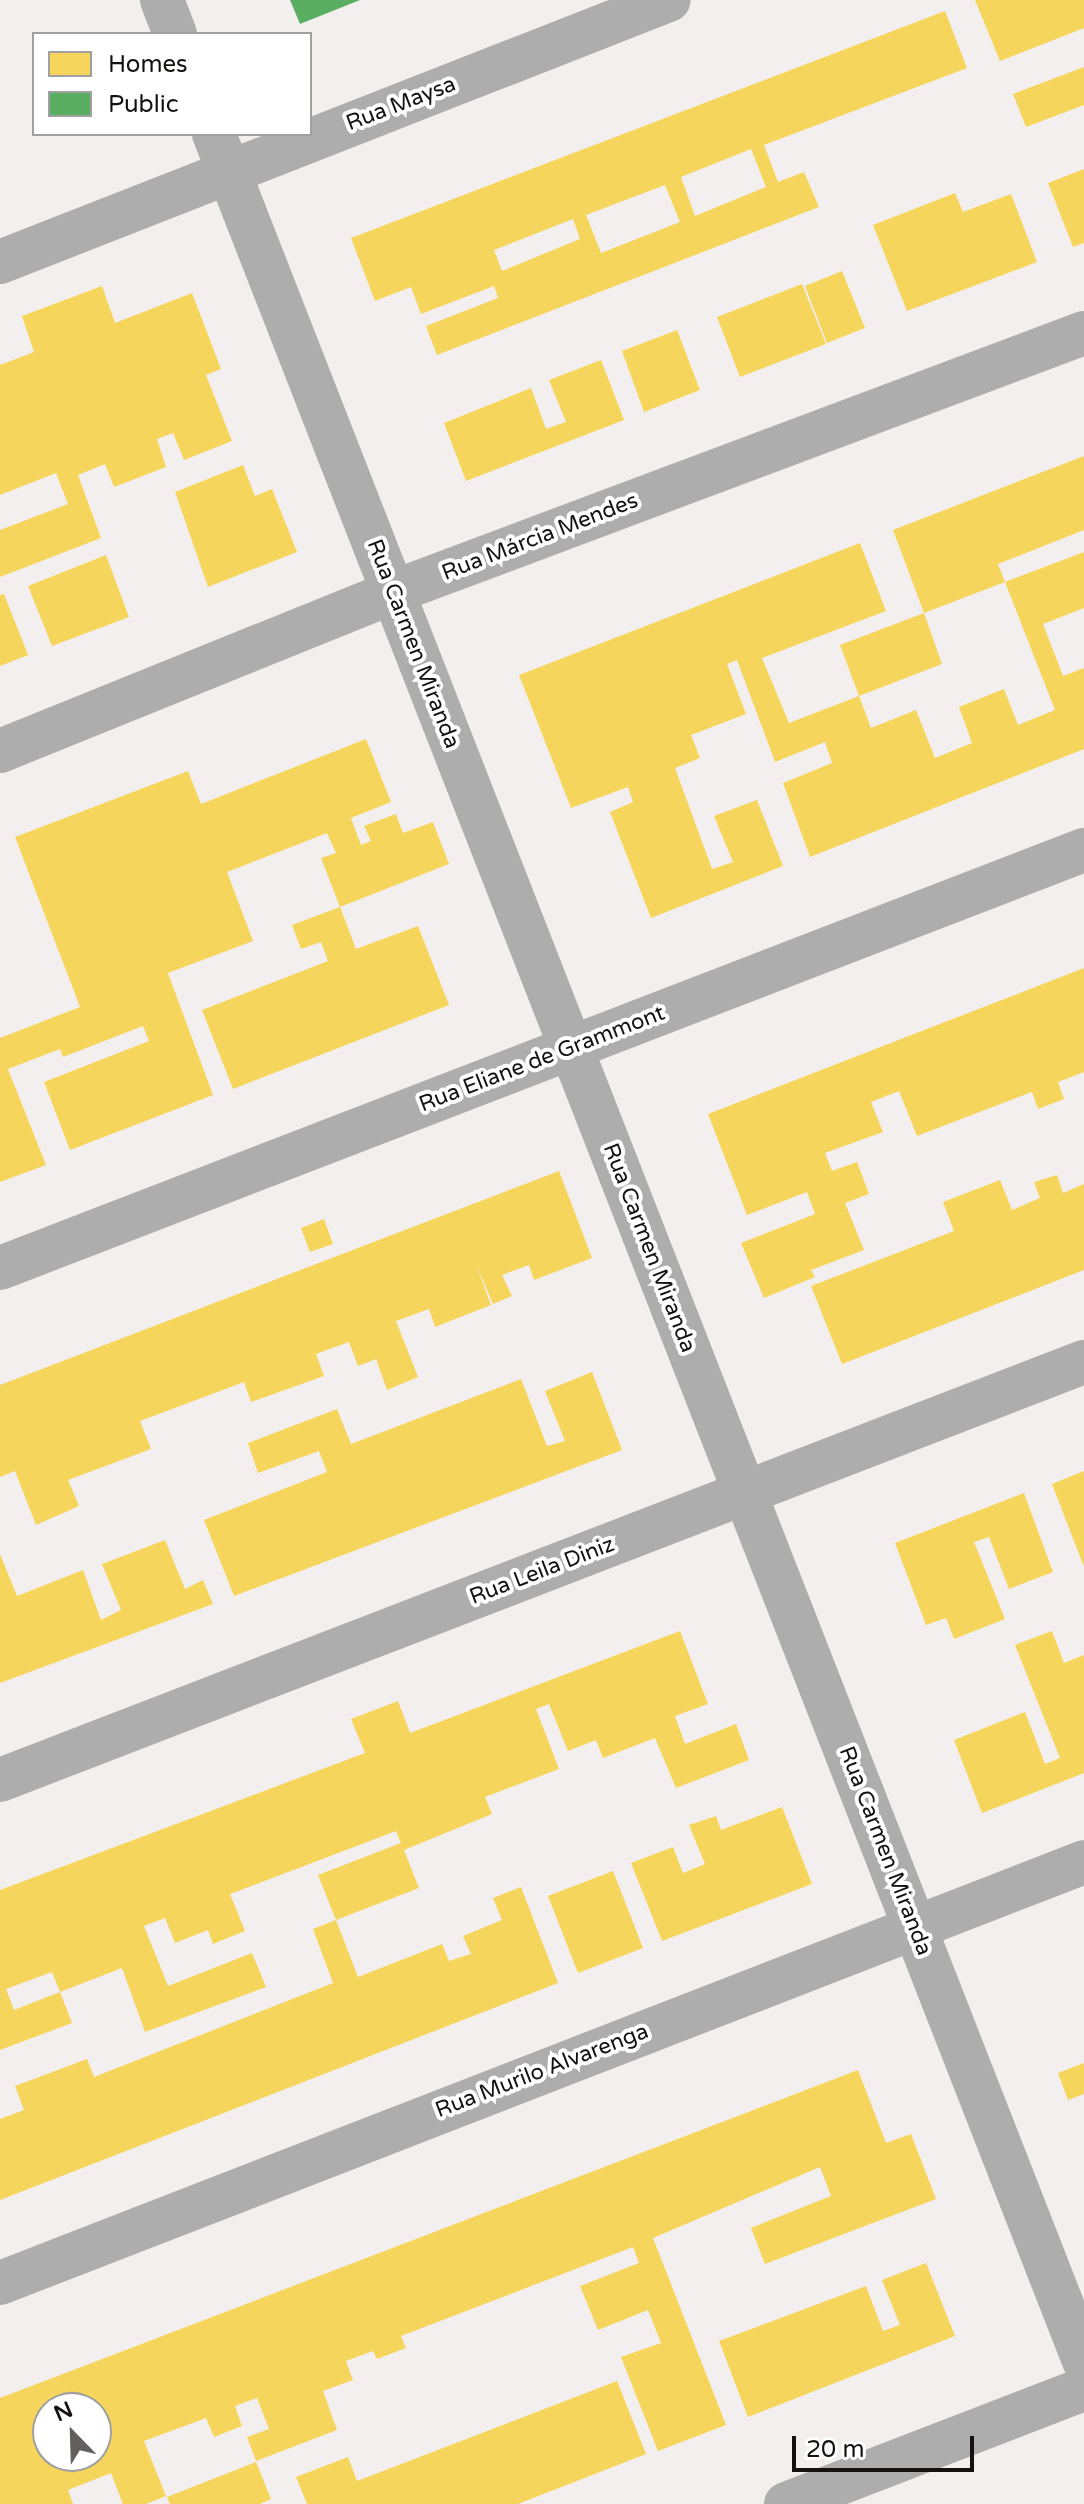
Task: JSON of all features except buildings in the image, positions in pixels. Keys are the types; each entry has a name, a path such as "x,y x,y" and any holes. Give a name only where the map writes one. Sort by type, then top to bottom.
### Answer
{"street":[{"path":"162,0 174,32"},
{"name":"Rua Maysa","path":"312,122 669,0"},
{"name":"Rua Maysa","path":"0,262 221,153 271,136"},
{"name":"Rua Carmen Miranda","path":"221,153 1084,2361"},
{"name":"Rua Márcia Mendes","path":"0,751 393,592 1084,333"},
{"name":"Rua Eliane de Grammont","path":"0,1268 1084,850"},
{"name":"Rua Leila Diniz","path":"0,1780 1084,1362"},
{"name":"Rua Murilo Alvarenga","path":"0,2283 1084,1862"},
{"path":"786,2504 1084,2389"}]}
